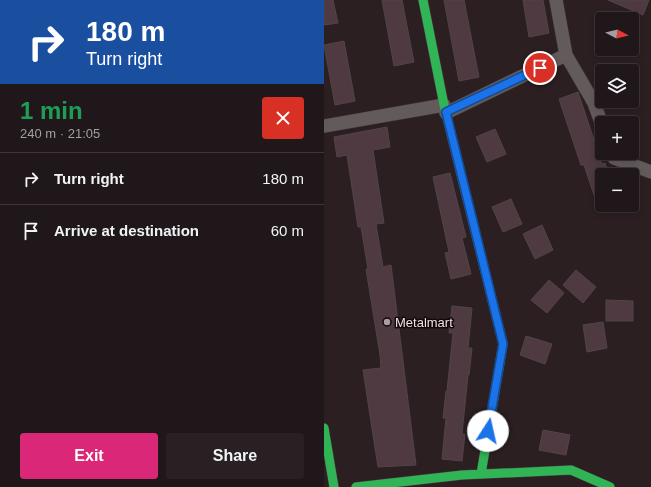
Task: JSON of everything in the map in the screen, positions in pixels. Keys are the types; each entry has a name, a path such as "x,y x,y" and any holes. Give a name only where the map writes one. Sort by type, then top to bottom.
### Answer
{"street":[{"path":"423,0 445,109 503,344 481,474"},
{"path":"556,0 566,55 594,104 599,116"},
{"path":"324,126 445,109 566,55"},
{"path":"619,160 651,172"},
{"path":"324,428 325,448 334,487"},
{"path":"356,487 462,475 571,470 610,487"}],"building":[{"path":"324,0 333,0 338,23 324,25"},
{"path":"382,0 402,0 414,62 394,66"},
{"path":"444,0 464,0 479,77 459,81"},
{"path":"523,0 543,0 549,33 529,37"},
{"path":"608,0 649,0 643,15"},
{"path":"344,41 355,101 335,105 324,45"},
{"path":"578,92 595,143 595,160 601,160 602,164 605,163 607,168 595,168 595,195 584,165 581,165 559,99"},
{"path":"387,127 390,147 373,150 384,223 376,224 383,267 391,265 416,465 378,467 363,370 381,368 380,355 366,269 368,269 361,227 358,227 347,155 337,157 334,137"},
{"path":"495,129 506,154 487,162 476,137"},
{"path":"450,173 466,237 462,238 471,274 451,279 445,253 449,252 433,177"},
{"path":"511,199 522,224 503,232 492,207"},
{"path":"542,225 553,250 535,259 523,234"},
{"path":"576,270 596,287 583,303 563,285"},
{"path":"549,280 564,293 547,313 531,300"},
{"path":"606,300 633,301 633,321 606,321"},
{"path":"452,306 472,308 468,348 472,348 462,434 465,434 462,461 442,459 446,418 443,418 453,333 449,333"},
{"path":"603,322 607,348 587,352 583,325"},
{"path":"526,336 552,344 545,364 520,355"},
{"path":"543,430 570,435 566,455 539,450"}],"traffic: fast":[{"path":"423,0 444,105 503,344 481,474"},
{"path":"324,428 334,487"},
{"path":"356,487 462,475 571,470 610,487"}],"place":[{"name":"Metalmart","path":"387,322"}],"route":[{"path":"488,431 503,344 446,112 540,68"}]}
